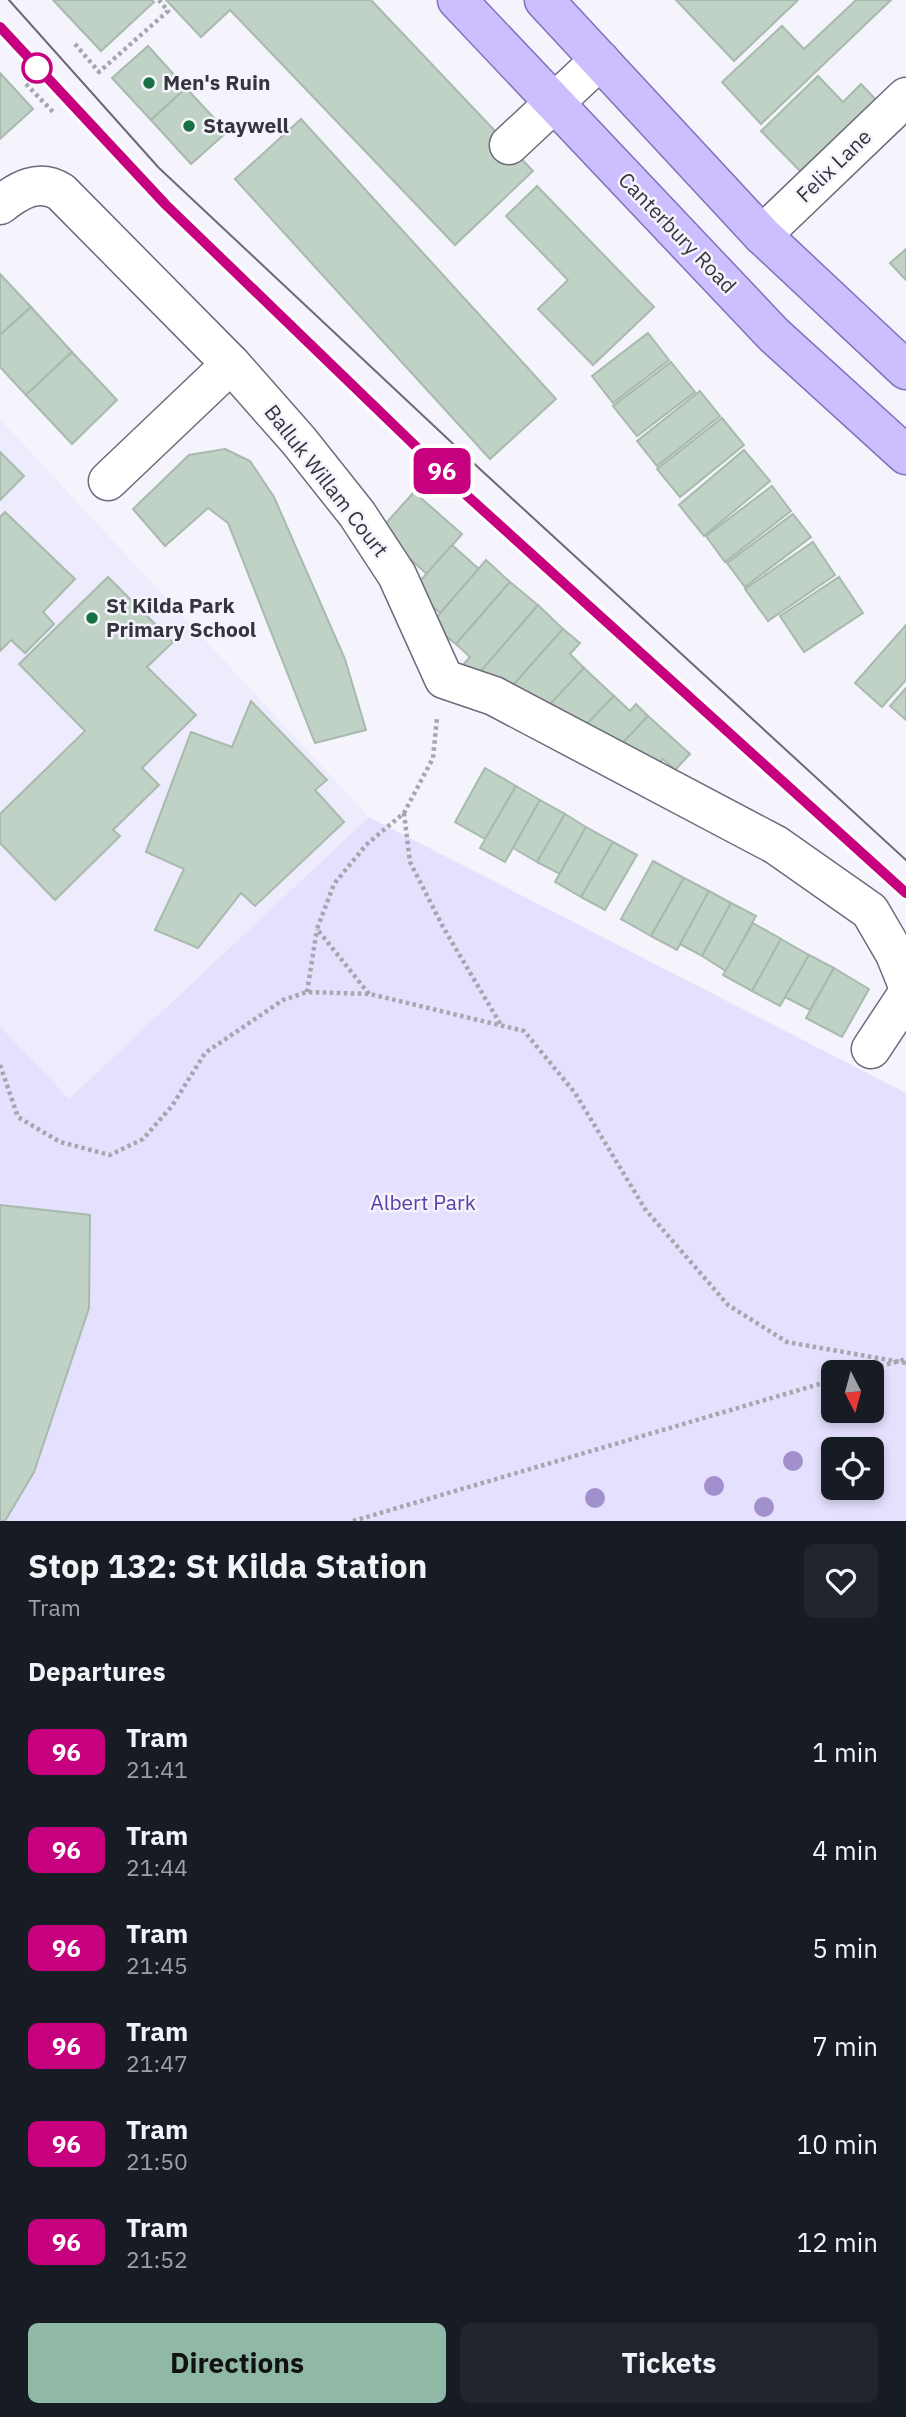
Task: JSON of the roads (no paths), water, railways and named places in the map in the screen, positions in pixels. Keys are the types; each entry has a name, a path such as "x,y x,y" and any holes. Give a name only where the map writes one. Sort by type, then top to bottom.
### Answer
{"main road":[{"name":"Canterbury Road","path":"457,0 774,335 906,455"},
{"path":"544,0 762,235 826,298 906,370"}],"lane":[{"path":"509,145 600,60"},
{"name":"Felix Lane","path":"762,235 906,97"},
{"name":"Balluk Willam Court","path":"0,205 19,192 38,185 50,186 61,192 231,364 299,441 377,544 397,575 444,679 494,696 776,845 870,911 895,954 906,981"},
{"path":"108,481 231,364"},
{"path":"871,1049 906,996"}],"tram line":[{"path":"9,0 159,168 481,470 906,860"},
{"name":"96","path":"0,27 166,205 463,492 906,893"},
{"path":"0,28 166,205 463,493 906,893"}],"place":[{"name":"Men's Ruin","path":"149,83"},
{"name":"Staywell","path":"189,126"},
{"name":"St Kilda Park Primary School","path":"92,618"}],"park label":[{"name":"Albert Park","path":"423,1203"}]}
